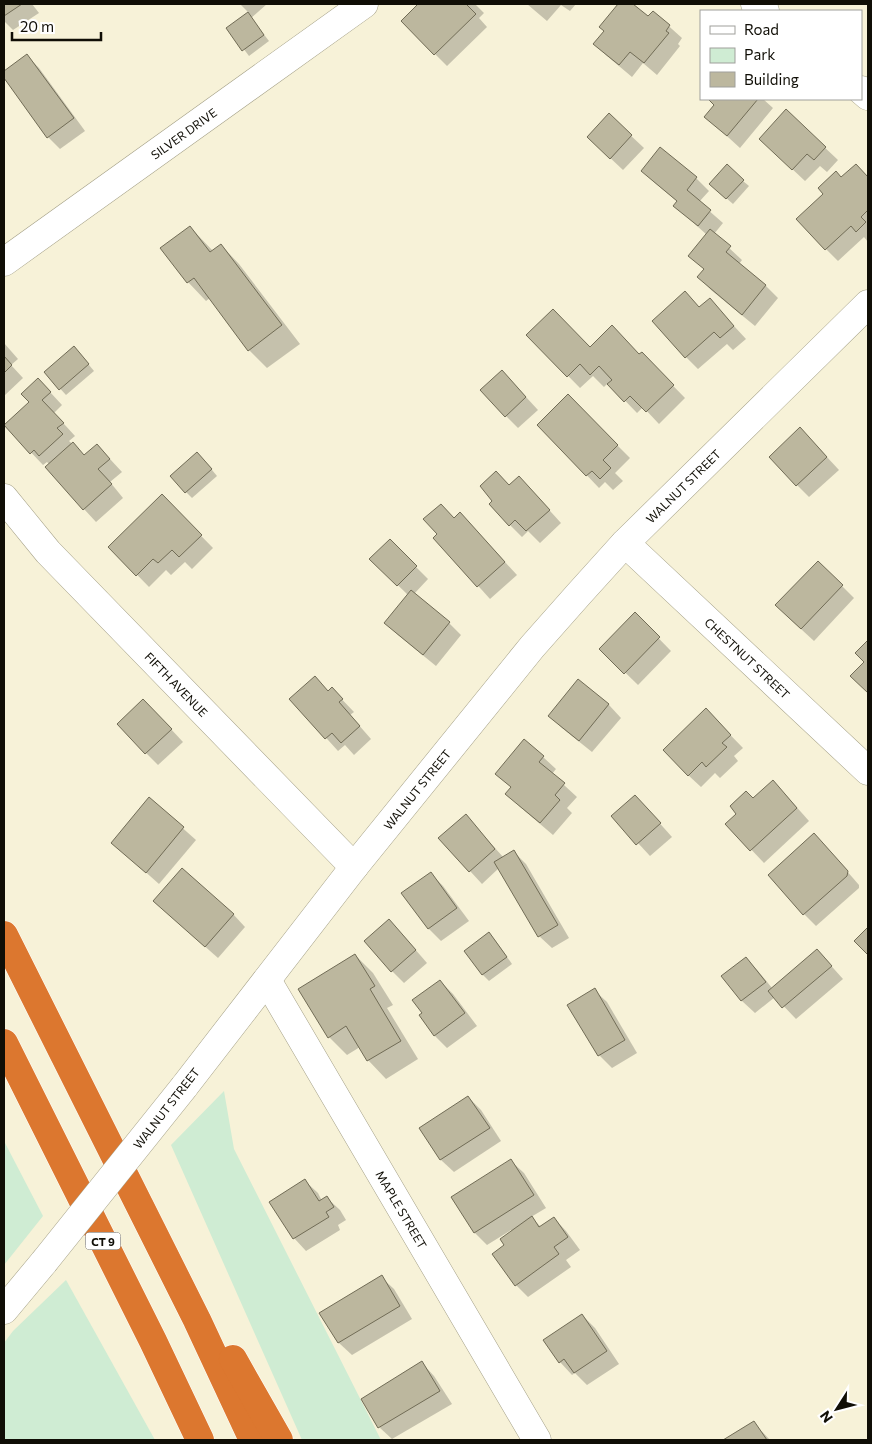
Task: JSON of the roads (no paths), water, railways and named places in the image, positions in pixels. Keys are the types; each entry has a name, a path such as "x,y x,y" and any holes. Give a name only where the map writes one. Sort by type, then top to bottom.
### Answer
{"highway":[{"path":"4,935 197,1320 253,1440"},
{"name":"CT 9","path":"4,1043 153,1341 200,1440"},
{"path":"87,1102 280,1440"}],"street":[{"name":"SILVER DRIVE","path":"4,262 364,4"},
{"name":"WALNUT STREET","path":"4,1310 184,1087 354,867 532,647 625,543 868,304"},
{"name":"FIFTH AVENUE","path":"4,498 48,552 354,867"},
{"name":"CHESTNUT STREET","path":"625,543 868,772"},
{"name":"MAPLE STREET","path":"266,980 537,1440"}]}
